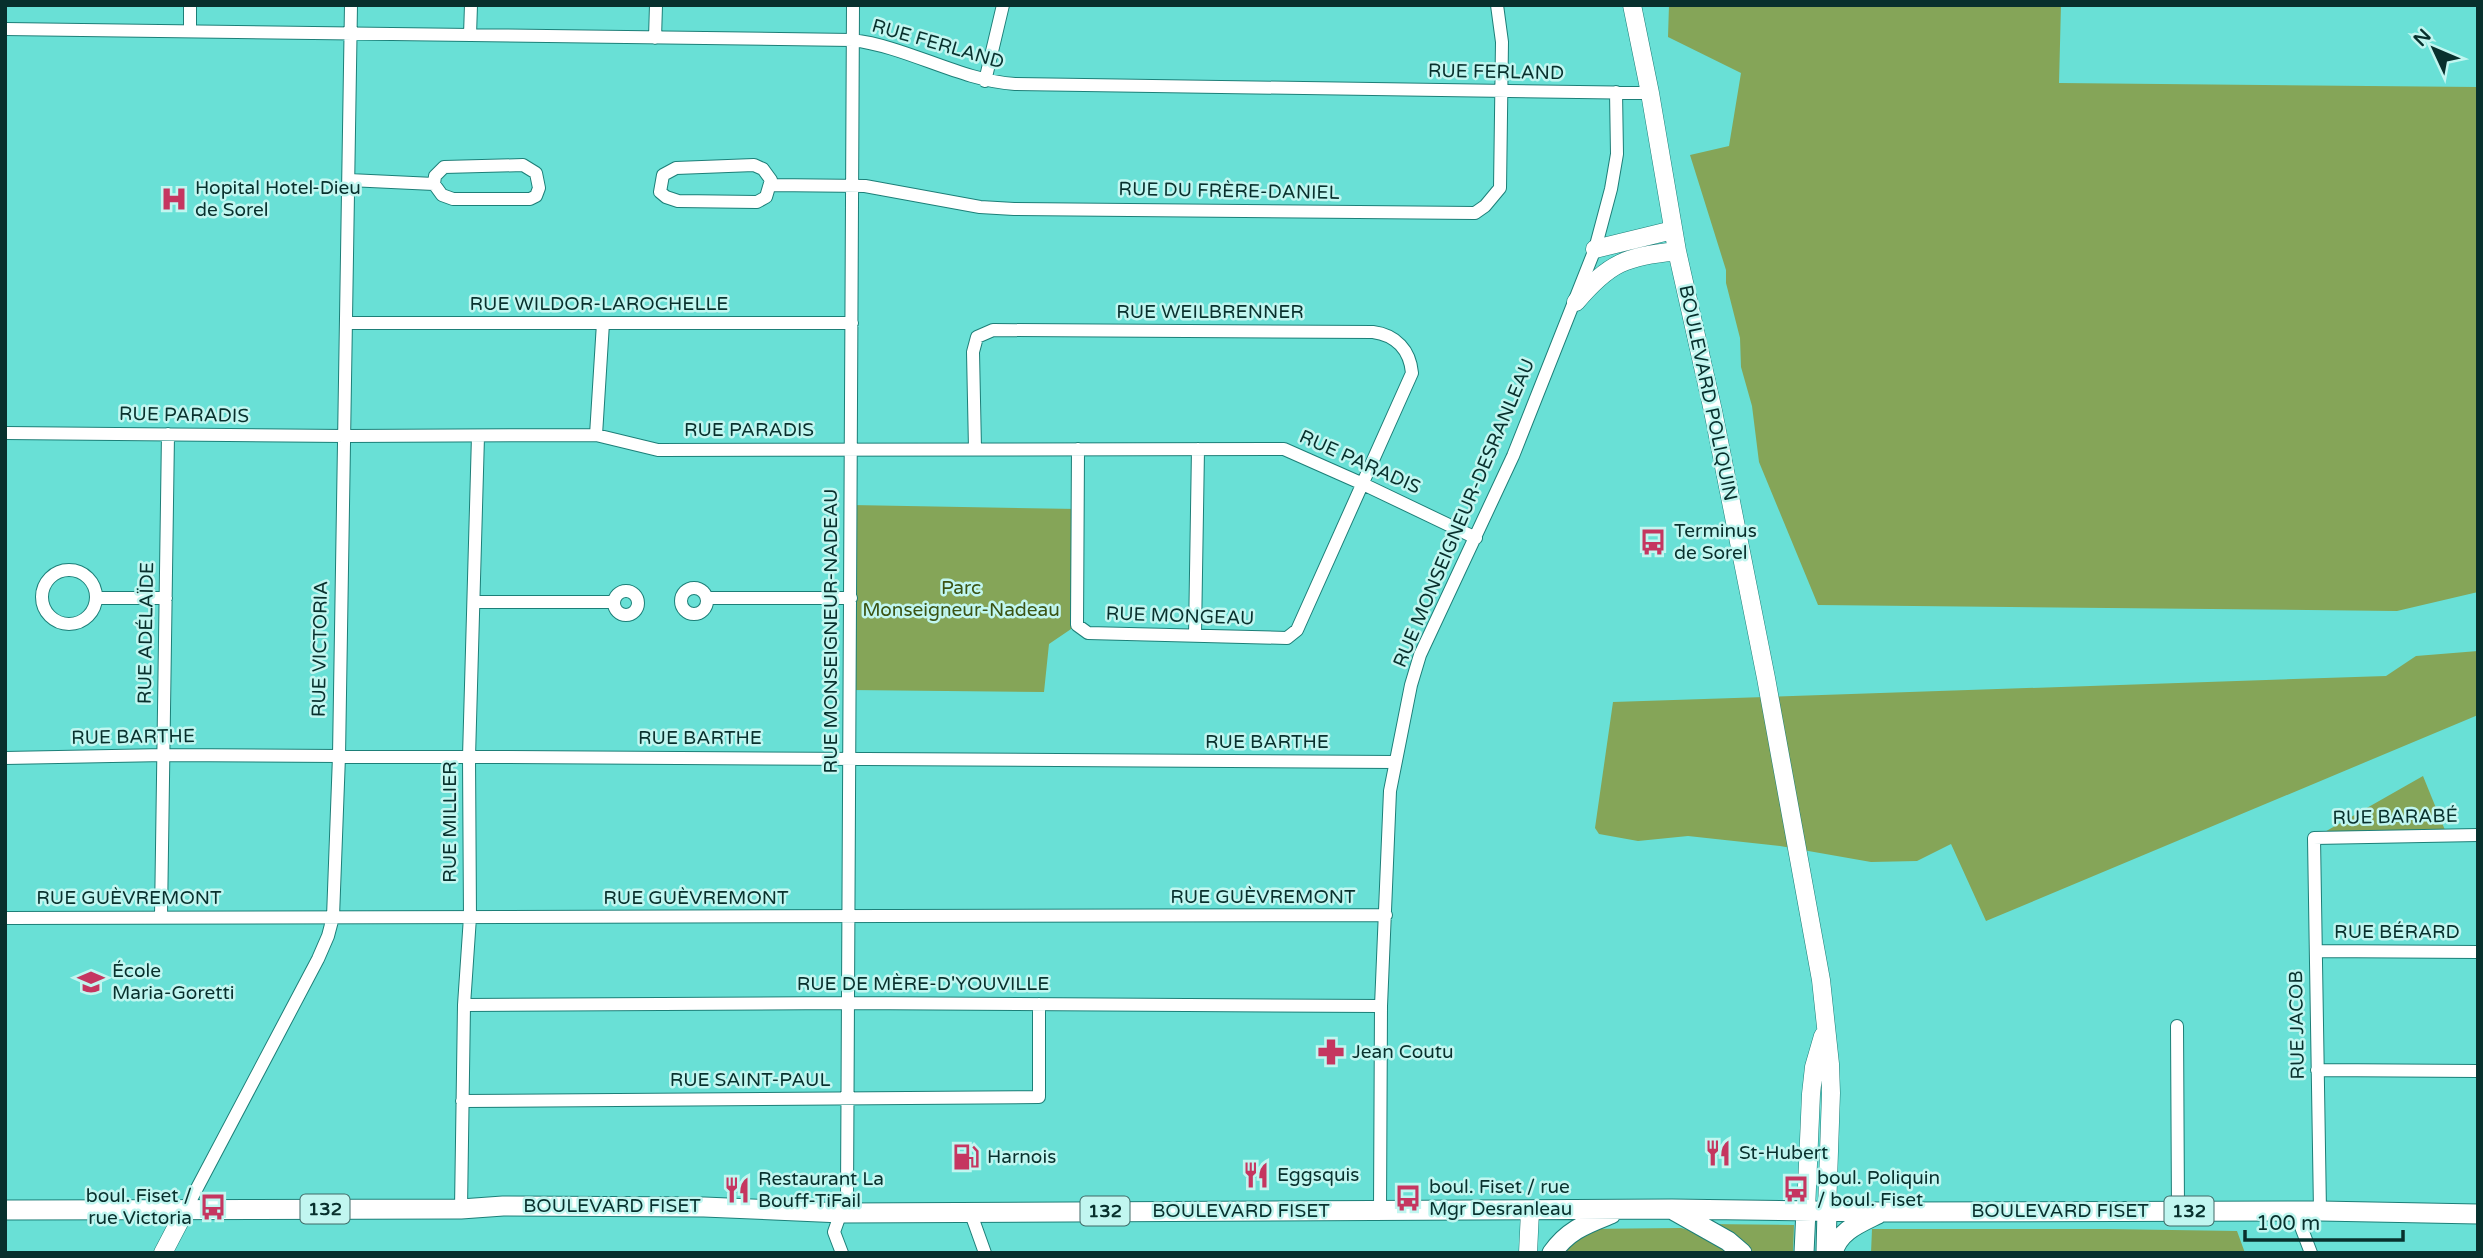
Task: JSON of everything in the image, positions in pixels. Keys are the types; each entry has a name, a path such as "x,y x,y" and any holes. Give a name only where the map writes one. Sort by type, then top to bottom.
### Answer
{"main road":[{"name":"BOULEVARD FISET","path":"7,1214 186,1209 461,1209 503,1206 704,1207 842,1213 1672,1209 2478,1214"},
{"path":"1672,1209 1728,1241 1742,1253"},
{"path":"1552,1253 1561,1239 1574,1228 1622,1210"},
{"name":"BOULEVARD POLIQUIN","path":"1804,1253 1806,1210"},
{"name":"BOULEVARD POLIQUIN","path":"1826,1253 1827,1210"},
{"path":"1833,1253 1835,1245 1849,1229 1881,1212"}],"street":[{"path":"190,5 190,31"},
{"name":"RUE VICTORIA","path":"163,1253 323,949 333,918 339,756 351,5"},
{"path":"470,35 471,5"},
{"path":"655,38 656,5"},
{"name":"RUE MONSEIGNEUR-NADEAU","path":"842,1253 834,1232 847,1195 853,5"},
{"path":"985,80 1003,5"},
{"name":"RUE DU FRÈRE-DANIEL","path":"771,185 853,186 923,195 979,208 1475,213 1485,206 1500,188 1503,91 1502,31 1497,5"},
{"name":"BOULEVARD POLIQUIN","path":"1632,5 1677,251 1713,411 1766,678 1821,980 1831,1093 1827,1210"},
{"name":"RUE FERLAND","path":"5,29 852,40 878,43 985,80 1015,84 1650,93"},
{"name":"RUE MONSEIGNEUR-DESRANLEAU","path":"1380,1209 1381,1006 1390,791 1410,685 1420,655 1513,456 1595,249 1611,189 1616,154 1616,92"},
{"path":"523,165 536,173 539,188 536,196 530,199 459,200 442,195 435,184 435,176 444,167 523,165"},
{"path":"754,166 767,173 771,185 766,197 757,202 746,203 678,201 660,192 663,175 676,168 754,166"},
{"path":"349,180 435,184"},
{"path":"1595,249 1673,230"},
{"path":"1595,249 1629,259"},
{"path":"1576,302 1601,275 1629,259 1677,251"},
{"path":"596,435 603,323"},
{"name":"RUE WILDOR-LAROCHELLE","path":"346,324 852,323"},
{"name":"RUE WEILBRENNER","path":"975,449 973,352 977,337 993,330 1373,332 1386,334 1401,345 1410,359 1412,373 1363,484"},
{"name":"RUE PARADIS","path":"5,433 596,435 658,450 1284,449 1476,538"},
{"name":"RUE ADÉLAÏDE","path":"161,917 168,434"},
{"name":"RUE MILLIER","path":"461,1209 464,1005 470,917 469,757 478,436"},
{"name":"RUE MONGEAU","path":"1078,449 1077,625 1088,633 1287,638 1297,630 1363,484"},
{"path":"1195,635 1198,449"},
{"path":"69,570 86,575 95,589 96,598 90,614 74,623 57,620 50,615 43,599 43,590 53,576 69,570"},
{"path":"96,598 166,598"},
{"path":"707,598 851,598"},
{"path":"474,602 614,602"},
{"name":"RUE BARTHE","path":"5,758 164,755 1395,762"},
{"name":"RUE BARABÉ","path":"2314,838 2478,835"},
{"name":"RUE JACOB","path":"2314,838 2320,1211"},
{"name":"RUE GUÈVREMONT","path":"5,918 1386,915"},
{"name":"RUE BÉRARD","path":"2316,951 2478,952"},
{"name":"RUE DE MÈRE-D'YOUVILLE","path":"464,1005 848,1003 1381,1006"},
{"name":"RUE SAINT-PAUL","path":"462,1101 1039,1097 1038,1004"},
{"path":"2177,1026 2178,1211"},
{"name":"BOULEVARD POLIQUIN","path":"1806,1210 1813,1077 1825,1029"},
{"path":"2318,1070 2478,1071"},
{"path":"970,1211 985,1253"},
{"path":"1528,1253 1530,1211"},
{"path":"2295,1211 2311,1253"}],"green space":[{"path":"1669,5 2061,5 2059,83 2478,87 2478,592 2397,611 1818,605 1759,462 1752,406 1741,367 1740,338 1726,283 1726,270 1690,155 1729,146 1741,73 1668,37"},
{"name":"Parc Monseigneur-Nadeau","path":"851,505 1078,509 1077,625 1049,644 1044,692 850,690"},
{"path":"2478,651 2478,715 1986,921 1951,844 1917,861 1871,862 1780,846 1688,836 1638,841 1599,834 1595,828 1613,702 2386,676 2416,656"},
{"path":"2423,776 2447,835 2314,838"},
{"path":"1704,1224 1794,1225 1793,1253 1747,1253"},
{"path":"1681,1228 1717,1238 1737,1253 1560,1253 1581,1229"},
{"path":"1872,1229 2237,1231 2245,1253 1871,1253"}],"place":[{"name":"Hopital Hotel-Dieu de Sorel","path":"174,199"},
{"name":"Terminus de Sorel","path":"1653,542"},
{"name":"École Maria-Goretti","path":"91,982"},
{"name":"Jean Coutu","path":"1331,1052"},
{"name":"St-Hubert","path":"1718,1153"},
{"name":"Harnois","path":"966,1157"},
{"name":"Eggsquis","path":"1256,1175"},
{"name":"boul. Poliquin / boul. Fiset","path":"1796,1189"},
{"name":"Restaurant La Bouff-TiFail","path":"737,1190"},
{"name":"boul. Fiset / rue Mgr Desranleau","path":"1408,1198"},
{"name":"boul. Fiset / rue Victoria","path":"213,1207"}]}
